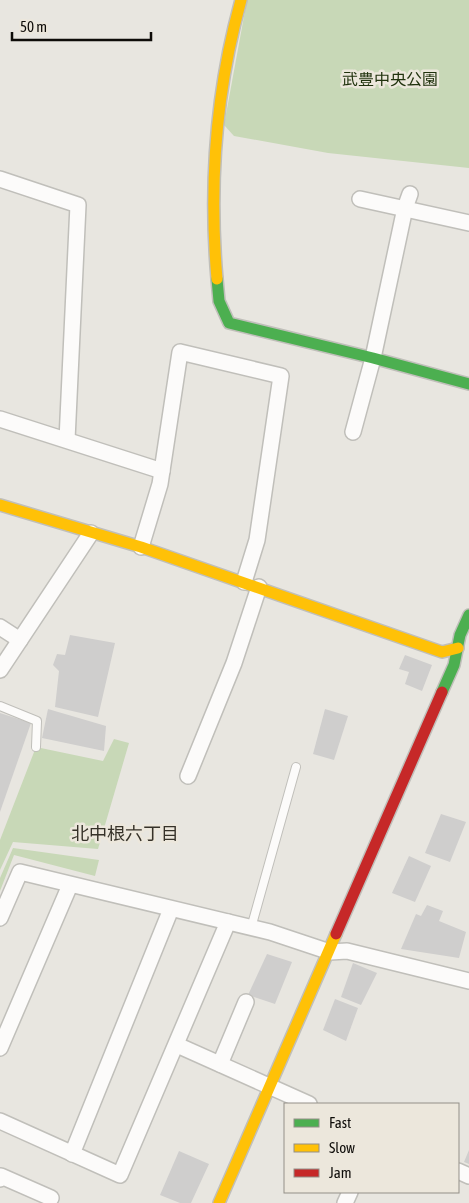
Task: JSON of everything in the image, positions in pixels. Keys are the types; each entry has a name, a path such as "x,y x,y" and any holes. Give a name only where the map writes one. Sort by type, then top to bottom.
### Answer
{"street":[{"path":"241,0 230,40 218,119 214,243 219,301 229,323 373,358 469,384"},
{"path":"0,180 78,205 67,440"},
{"path":"360,199 407,201 469,224"},
{"path":"353,432 373,358 407,201"},
{"path":"141,547 160,484 180,352 281,376 257,540 244,582"},
{"path":"0,419 162,471"},
{"path":"0,505 141,547 442,652 463,650"},
{"path":"0,670 91,533"},
{"path":"188,776 234,663 259,588"},
{"path":"219,1203 454,665 463,650 460,635 469,615"},
{"path":"0,627 20,640"},
{"path":"0,918 20,872 270,932 330,952 347,952 469,981"},
{"path":"0,1048 70,885"},
{"path":"72,1154 171,909"},
{"path":"0,1121 120,1175 228,922"},
{"path":"220,1064 246,1002"},
{"path":"177,1045 307,1103"},
{"path":"0,1179 1,1176 51,1198"}],"lane":[{"path":"0,706 37,721 36,747"},
{"path":"251,928 296,767"}],"green space":[{"name":"武豊中央公園","path":"247,0 469,0 469,168 328,153 234,136 224,125"},
{"path":"114,739 129,743 98,849 13,842 0,870 0,840 36,747 103,761"},
{"path":"13,848 99,860 95,876 14,855 0,891 0,878"}],"building":[{"path":"70,635 115,643 98,717 55,707 59,671 53,665 57,654 65,655"},
{"path":"405,655 432,665 422,691 405,684 409,672 399,669"},
{"path":"48,709 106,726 104,751 42,738"},
{"path":"325,709 348,716 334,760 313,754"},
{"path":"0,713 31,723 0,812"},
{"path":"441,814 466,822 450,862 425,853"},
{"path":"409,856 431,866 415,902 392,893"},
{"path":"427,905 443,911 439,921 466,932 459,958 401,949 416,914 421,916"},
{"path":"267,954 292,962 275,1004 248,995"},
{"path":"353,963 377,973 361,1005 341,997"},
{"path":"335,999 358,1008 346,1041 323,1030"},
{"path":"469,1150 469,1164 464,1162"},
{"path":"179,1151 209,1164 191,1203 180,1203 160,1195"}],"traffic: fast":[{"path":"217,279 219,301 229,323 373,358 469,384"},
{"path":"442,692 454,665 460,635 469,615"}],"traffic: slow":[{"path":"217,279 214,174 220,103 232,34 241,0"},
{"path":"0,505 141,547 442,652 458,648"},
{"path":"219,1203 336,934"}],"traffic: jam":[{"path":"336,934 442,692"}],"district":[{"name":"北中根六丁目","path":"125,833"}]}
